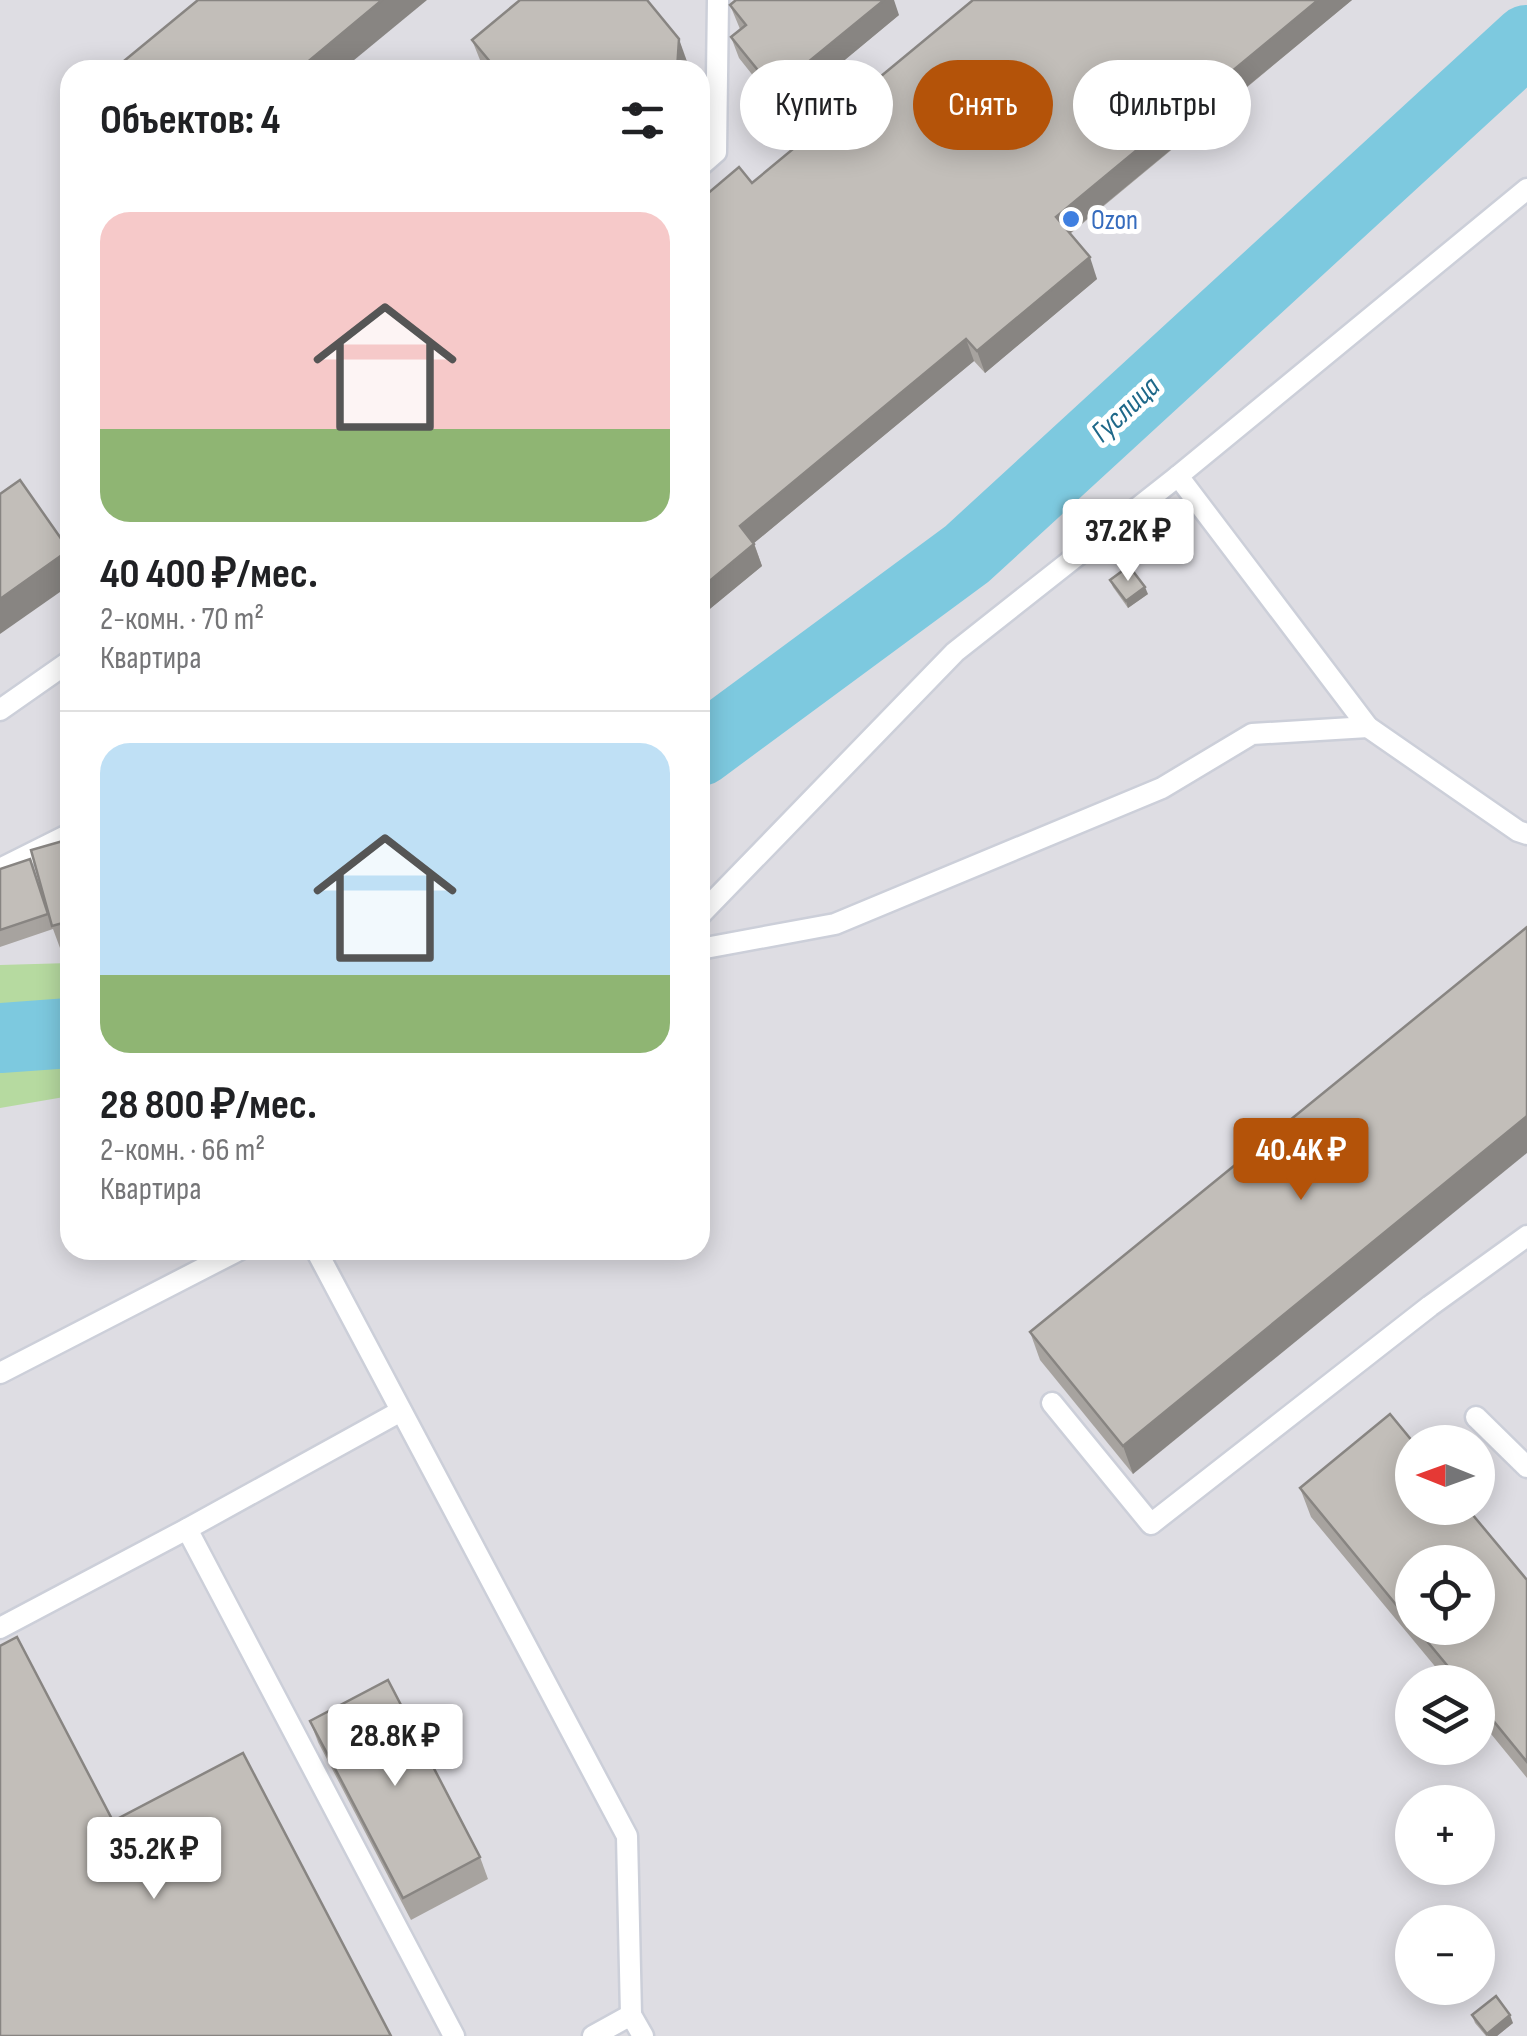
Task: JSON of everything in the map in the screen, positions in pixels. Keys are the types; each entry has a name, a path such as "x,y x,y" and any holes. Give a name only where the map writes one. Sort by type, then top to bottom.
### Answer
{"lane":[{"path":"710,157 716,152 718,0"},
{"path":"710,904 955,652 1178,476 1527,189"},
{"path":"1178,476 1368,727 1527,834"},
{"path":"0,710 60,668"},
{"path":"710,947 835,924 1162,788 1252,734 1368,727"},
{"path":"0,870 60,839"},
{"path":"1052,1403 1151,1524 1430,1306 1527,1236"},
{"path":"0,1373 220,1260"},
{"path":"321,1260 627,1836 632,2015 643,2036"},
{"path":"0,1628 401,1411"},
{"path":"1476,1417 1527,1467"},
{"path":"187,1529 454,2036"},
{"path":"593,2036 632,2015"}],"shaded area":[{"path":"0,0 1527,0 1527,2036 0,2036"}],"green space":[{"path":"60,963 60,1098 0,1108 0,965"}],"building":[{"path":"198,0 382,0 310,60 125,60"},
{"path":"520,0 647,0 679,39 678,60 489,60 472,40"},
{"path":"736,0 884,0 811,60 750,60 731,37 746,25 730,5"},
{"path":"973,0 1318,0 1246,60 1073,60 1073,150 1137,150 1056,217 1090,257 977,351 966,339 740,526 754,544 710,581 710,192 739,167 752,183 792,150 893,150 893,66"},
{"path":"20,480 60,537 60,556 0,599 0,494"},
{"path":"1129,566 1145,587 1126,601 1110,580"},
{"path":"60,842 60,924 52,926 31,850"},
{"path":"30,859 48,914 0,930 0,869"},
{"path":"1527,927 1527,1116 1123,1446 1030,1332"},
{"path":"1390,1414 1399,1425 1395,1425 1395,1525 1481,1525 1527,1580 1527,1762 1495,1723 1495,1665 1447,1665 1430,1645 1495,1645 1495,1545 1395,1545 1395,1603 1300,1488"},
{"path":"17,1637 113,1821 243,1753 391,2036 0,2036 0,1646"},
{"path":"388,1680 480,1857 403,1898 310,1721"},
{"path":"1495,1997 1510,2015 1487,2034 1472,2015 1485,2005 1495,2005"}],"waterway":[{"name":"Гуслица","path":"710,744 967,554 1527,40"},
{"name":"Гуслица","path":"0,1038 60,1034"}],"place":[{"name":"Ozon","path":"1071,219"}]}
